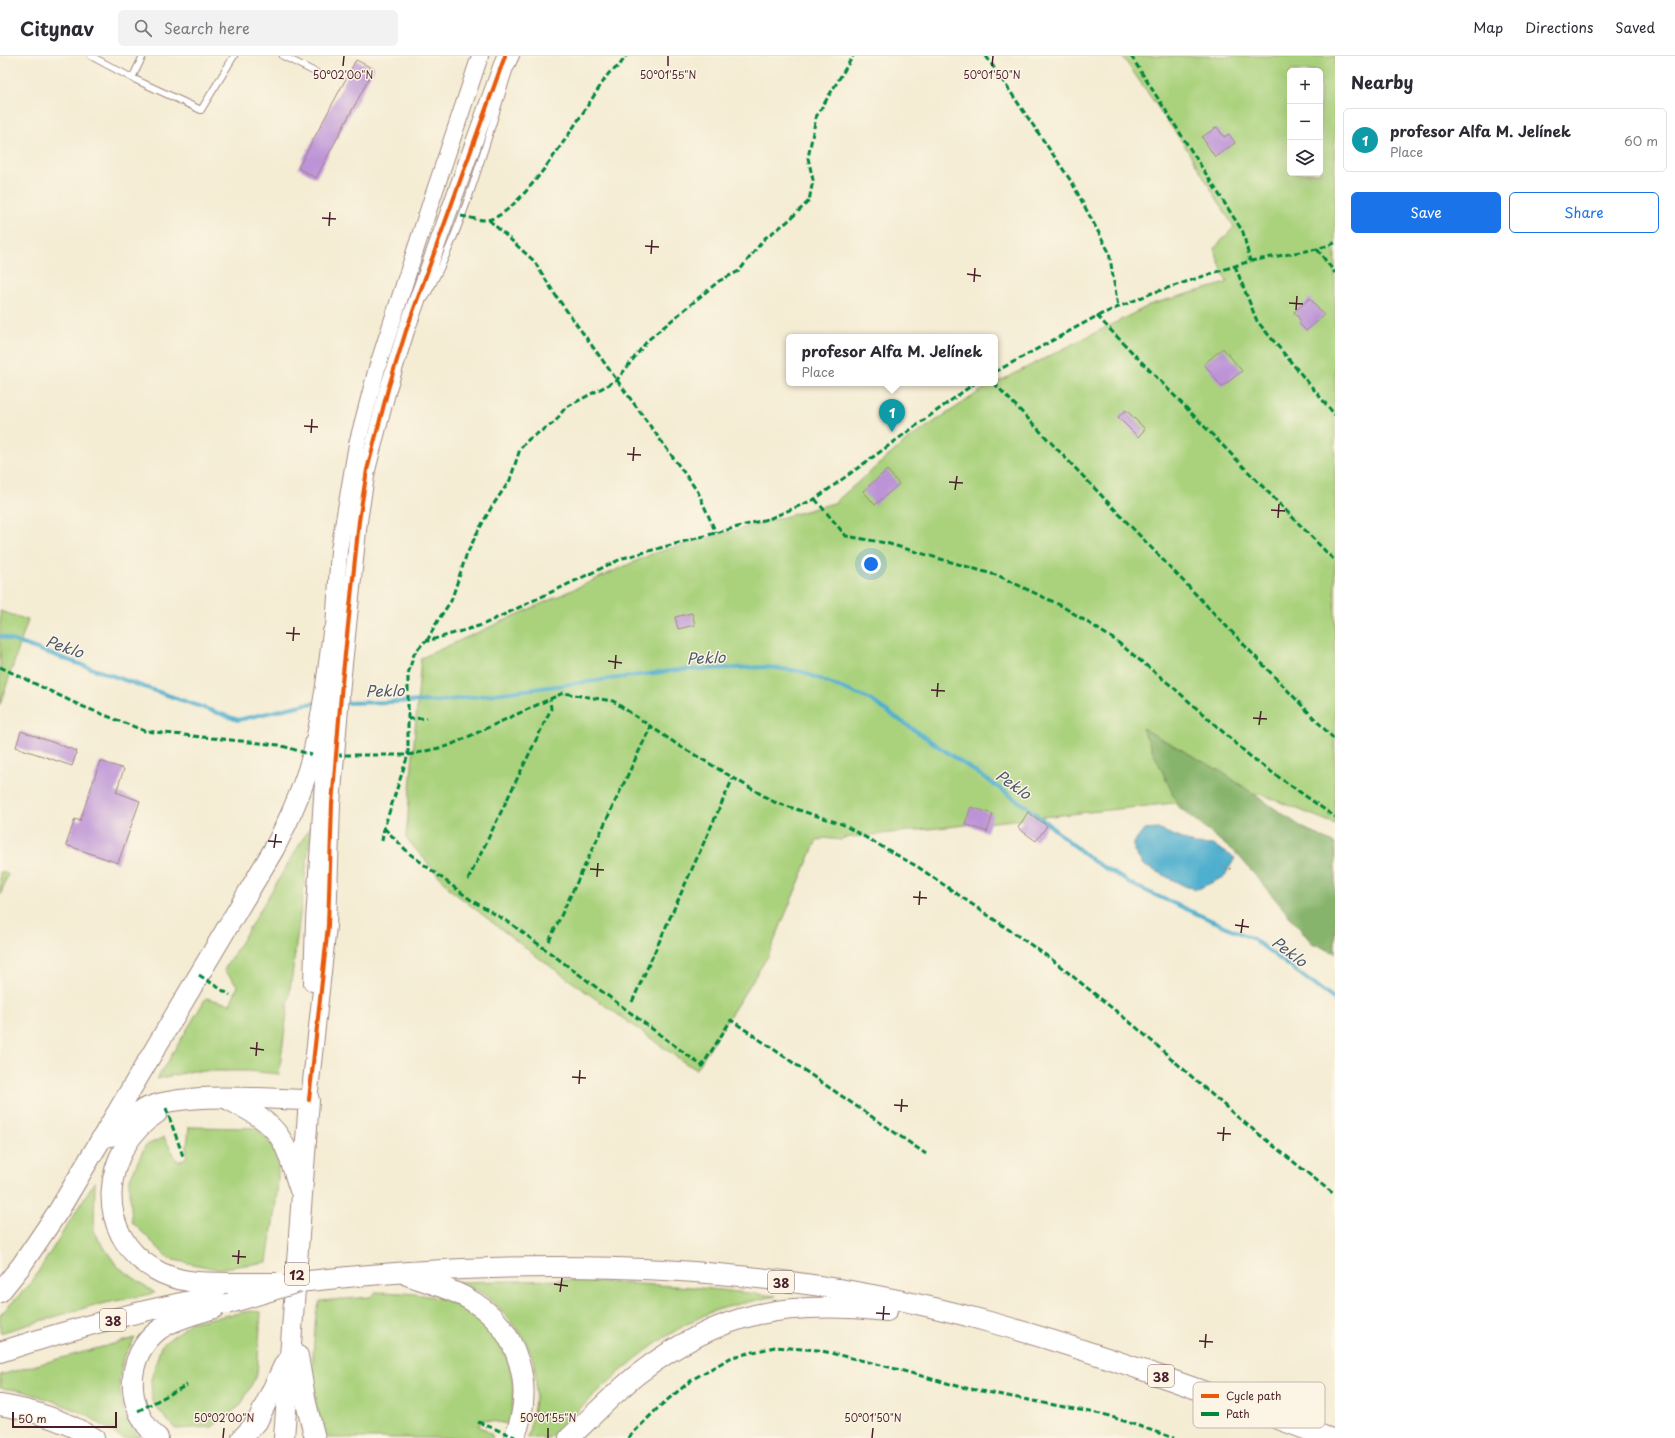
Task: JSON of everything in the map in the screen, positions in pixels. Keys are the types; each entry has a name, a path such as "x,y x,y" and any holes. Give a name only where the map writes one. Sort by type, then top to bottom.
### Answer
{"main road":[{"path":"0,1292 40,1238 274,849 327,734 333,683 333,632"},
{"path":"93,1152 125,1121 143,1109 166,1102 227,1098 309,1100"},
{"path":"227,1098 260,1118 276,1132 286,1151 302,1198"},
{"path":"203,1099 183,1102 166,1108 146,1121 130,1137 117,1164 113,1177 112,1202 117,1225 122,1236 136,1255 145,1263 165,1275 228,1294"},
{"name":"12","path":"284,1438 309,1100"},
{"name":"38","path":"0,1352 36,1340 136,1314 228,1294 299,1282 400,1272 499,1267 569,1266 684,1271 743,1277 861,1294 991,1322 1113,1359 1193,1388"},
{"path":"400,1272 446,1289 475,1303 486,1311 504,1331 516,1354 523,1383 522,1414 514,1438"},
{"path":"158,1438 142,1419 135,1403 132,1383 138,1356 150,1339 166,1325 228,1294"},
{"path":"569,1438 627,1384 657,1360 694,1337 749,1316 792,1308 838,1306 991,1322"},
{"path":"293,1324 306,1403 315,1438"},
{"path":"242,1438 253,1427 264,1410 291,1351"},
{"path":"0,1405 39,1414 64,1423 94,1438"},
{"name":"38","path":"1302,1428 1329,1438"}],"street":[{"path":"333,632 340,543 361,429 377,368 480,56"},
{"path":"333,683 367,470 388,389 406,331 505,56"},
{"path":"309,1100 314,921 327,734"}],"lane":[{"path":"91,56 132,78 201,110 234,56"},
{"path":"132,78 143,56"},
{"path":"283,56 317,73"},
{"path":"406,331 433,283 461,216 509,71 516,56"}],"path":[{"path":"1222,867 1231,869"}],"green space":[{"path":"1122,56 1335,56 1335,824 1260,794 843,838 841,840 824,838 817,841 814,846 768,956 696,1069 685,1063 532,953 452,891 406,838 421,658 654,553 834,503 907,440 982,390 990,386 998,386 998,382 1152,304 1227,283 1214,249 1234,227 1185,146"},
{"path":"0,611 28,620 0,705"},
{"path":"1142,728 1222,772 1300,826 1335,844 1335,953 1312,943 1239,856 1179,807"},
{"path":"312,824 279,1074 248,1071 193,1071 157,1079 206,998 230,1004 238,986 224,970"},
{"path":"0,871 8,874 0,896"},
{"path":"189,1127 256,1128 273,1147 278,1165 278,1177 267,1262 216,1269 169,1259 132,1222 129,1181 145,1146 164,1137 178,1162 186,1158"},
{"path":"95,1181 94,1233 117,1266 155,1293 91,1306 0,1333 0,1315 31,1283"},
{"path":"567,1280 692,1287 776,1296 717,1310 686,1325 664,1338 624,1369 549,1438 527,1438 533,1414 536,1389 534,1364 525,1340 504,1313 492,1301 480,1292 457,1282"},
{"path":"375,1292 418,1294 449,1301 461,1306 486,1325 503,1350 509,1364 513,1394 512,1409 508,1424 482,1419 479,1426 491,1434 493,1438 324,1438 311,1385 316,1313 320,1301 370,1297"},
{"path":"250,1311 261,1312 257,1374 241,1405 212,1427 175,1429 152,1402 151,1380 161,1346 191,1322"},
{"path":"135,1338 123,1359 119,1383 124,1415 139,1438 122,1438 85,1414 56,1402 23,1391 0,1388 0,1375"}],"water":[{"path":"1158,829 1194,844 1213,845 1235,858 1224,877 1198,889 1187,887 1143,865 1134,851 1134,843 1144,830"}],"building":[{"path":"356,60 374,69 316,178 298,168"},
{"path":"1217,127 1224,137 1229,134 1235,143 1215,157 1202,137"},
{"path":"1310,298 1324,316 1306,331 1299,323 1301,321 1294,312"},
{"path":"1223,348 1242,371 1222,387 1204,364"},
{"path":"1126,410 1145,429 1138,437 1118,417"},
{"path":"887,470 899,484 875,505 863,491"},
{"path":"692,613 695,625 678,629 675,617"},
{"path":"21,731 77,751 72,766 16,747"},
{"path":"100,761 124,769 116,792 140,801 118,863 66,845 75,819 80,821"},
{"path":"971,807 993,814 987,832 965,824"},
{"path":"1028,812 1047,826 1036,841 1018,828"}],"waterway":[{"name":"Peklo","path":"0,636 238,720 306,704 318,703"},
{"name":"Peklo","path":"344,703 441,701 678,670 766,667 800,671 869,699 1027,807 1093,861 1135,886 1253,939 1335,1000"}],"marked path":[{"path":"461,216 488,220 505,211 521,196 538,177 555,154 609,73 619,66 626,56"},
{"path":"427,641 438,620 451,601 466,556 477,533 491,508 510,480 520,449 529,439 555,422 565,408 617,380 648,340 719,281 739,271 765,238 787,222 809,201 813,180 808,158 816,117 853,56"},
{"path":"986,56 1071,181 1109,252 1118,307"},
{"path":"1131,56 1243,232 1250,261"},
{"path":"489,220 534,261 556,296 698,492 716,533"},
{"path":"998,370 1097,316 1152,293 1250,261 1317,249 1335,243"},
{"path":"1317,249 1335,273"},
{"path":"1235,266 1257,321 1335,415"},
{"path":"1097,316 1335,561"},
{"path":"382,841 384,828 408,755 408,674 414,654 424,642 482,625 623,558 771,518 815,499 971,386"},
{"path":"997,386 1335,740"},
{"path":"815,499 846,536 886,543 999,576 1062,606 1115,640 1174,688 1252,758 1335,817"},
{"path":"0,667 79,705 145,731 279,745 312,755"},
{"path":"336,755 408,755 448,746 563,693 613,701 678,745 774,802 842,824 918,867 1050,958 1137,1028 1235,1115 1335,1195"},
{"path":"468,880 551,709 550,700"},
{"path":"408,719 427,718"},
{"path":"549,941 651,726"},
{"path":"632,1002 733,778"},
{"path":"384,828 410,854 471,900 510,923 702,1066 731,1020 926,1154"},
{"path":"199,975 230,995"},
{"path":"166,1108 184,1159"},
{"path":"628,1438 660,1406 693,1379 732,1357 775,1347 818,1350 889,1367 961,1387 1106,1415 1174,1438"},
{"path":"138,1411 187,1385"},
{"path":"478,1422 515,1437"}],"cycle path":[{"path":"309,1100 328,926 332,804 342,683 359,521 367,470 388,389 406,331 505,56"}],"place":[{"name":"profesor Alfa M. Jelínek","path":"892,432"}]}
